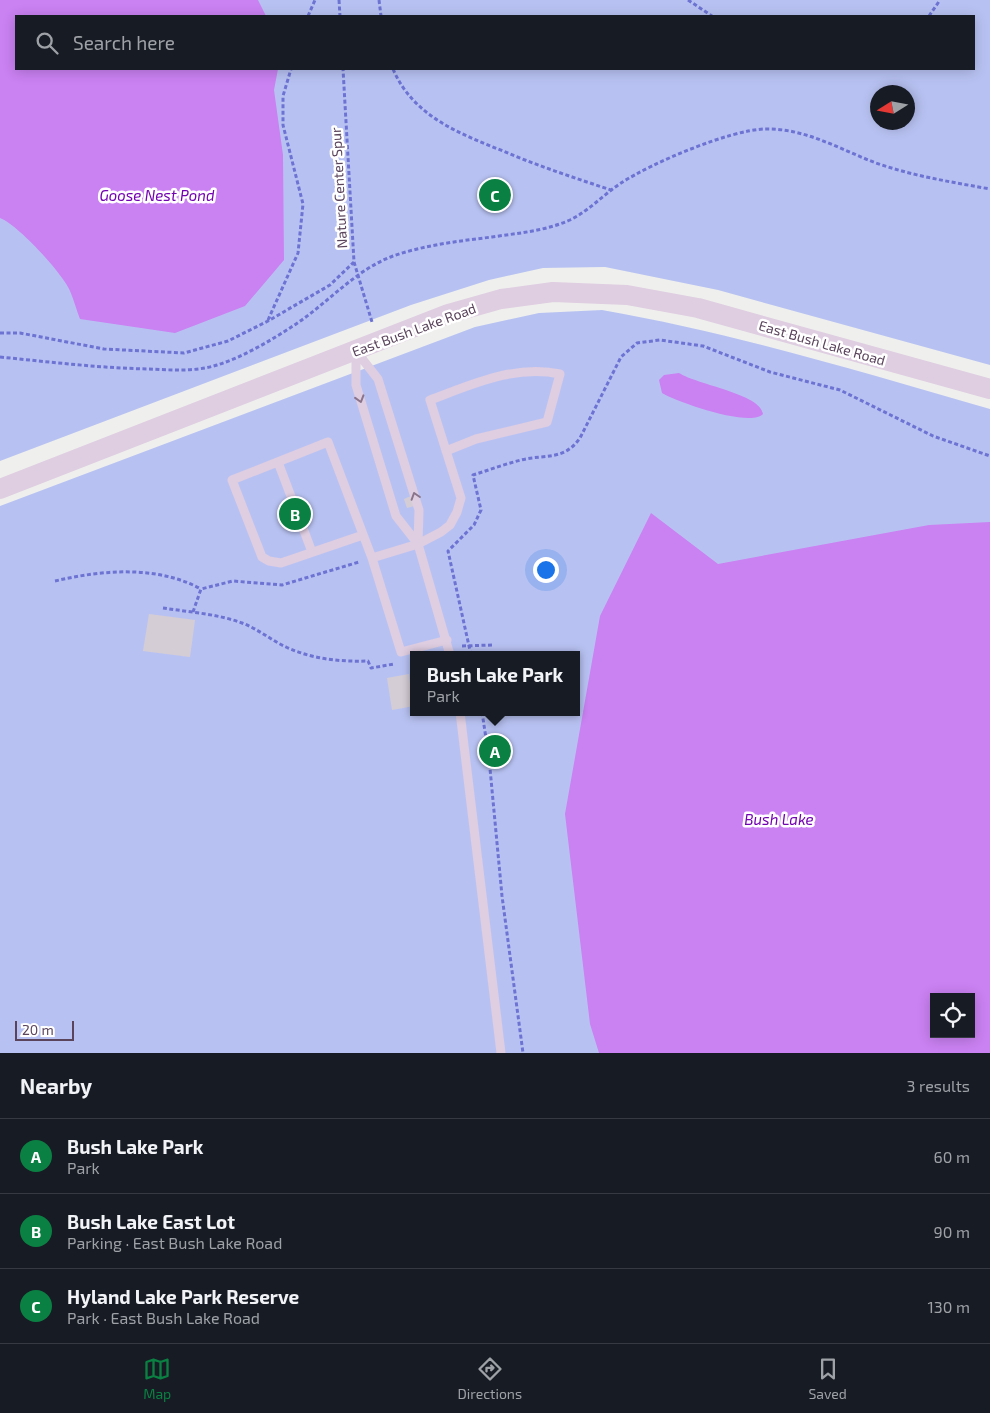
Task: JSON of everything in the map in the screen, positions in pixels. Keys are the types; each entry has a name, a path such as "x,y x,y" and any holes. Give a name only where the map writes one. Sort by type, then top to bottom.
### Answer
{"street":[{"name":"East Bush Lake Road","path":"0,489 448,314 501,299 553,292 628,295 698,308 990,389"}],"lane":[{"path":"356,351 356,385 396,516 418,544"},
{"path":"356,351 378,379 419,510 418,544 449,651"},
{"path":"372,558 418,544 450,525 457,512 461,498 446,451 430,400 486,380 520,372 560,374 547,422 476,439 446,451"},
{"path":"363,535 280,563 268,561 262,557 232,480 328,442 372,558 401,652 447,640"},
{"path":"278,462 312,552"},
{"path":"460,716 501,1053"}],"path":[{"path":"308,15 314,0"},
{"path":"339,0 340,15"},
{"path":"379,0 382,15"},
{"path":"688,0 710,15"},
{"path":"930,15 940,0"},
{"path":"268,321 298,253 303,204 283,125 283,96 291,70"},
{"name":"Nature Center Spur","path":"0,333 20,333 104,349 184,353 228,340 268,321 330,285 354,262 343,70"},
{"path":"394,70 409,95 423,110 459,134 544,168 611,190"},
{"path":"0,357 108,368 185,370 216,365 245,353 294,326 370,266 406,252 443,243 532,232 558,225 582,214 599,203 611,190 640,171 738,132 765,129 794,132 822,140 874,162 904,172 990,189"},
{"path":"354,262 358,276"},
{"path":"470,651 448,551 474,525 481,510 473,476 522,460 557,455 572,449 580,438 621,357 637,343 660,340 703,346 770,372 840,390 933,436 990,456"},
{"path":"55,581 76,576 145,573 188,582 201,589 233,581 282,585 372,558"},
{"path":"193,612 201,589"},
{"path":"163,608 240,622 286,646 314,656 347,662 368,661 371,668 397,663"},
{"path":"483,716 489,758 502,896 523,1053"}],"shaded area":[{"path":"0,0 990,0 990,365 718,290 605,267 543,268 489,280 411,305 0,461"},
{"path":"602,310 651,319 797,354 990,409 990,1053 0,1053 0,506 475,327 539,313"}],"water":[{"name":"Goose Nest Pond","path":"0,0 258,0 266,15 15,15 15,70 278,70 274,90 283,155 284,260 245,306 175,333 80,319 70,291 56,270 27,238 8,222 0,218"},
{"path":"679,373 741,395 760,407 763,414 744,418 730,416 682,402 662,393 659,380 664,375"},
{"name":"Bush Lake","path":"651,513 718,564 929,525 990,522 990,1053 599,1053 590,1024 565,814 600,616"}],"building":[{"path":"411,496 414,506 407,508 404,499"},
{"path":"149,614 195,620 190,657 143,651"},
{"path":"409,674 410,707 392,710 387,678"}],"place":[{"name":"Hyland Lake Park Reserve","path":"495,195"},
{"name":"Bush Lake East Lot","path":"295,514"},
{"name":"Bush Lake Park","path":"495,751"}]}
